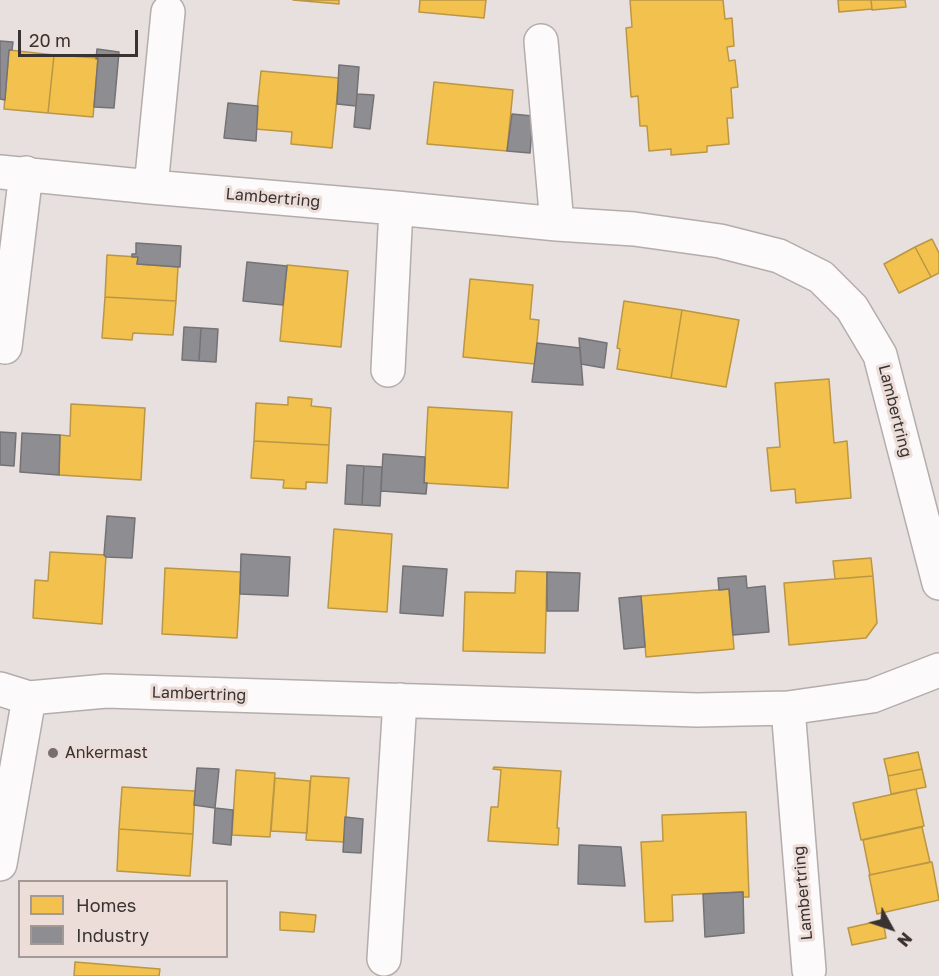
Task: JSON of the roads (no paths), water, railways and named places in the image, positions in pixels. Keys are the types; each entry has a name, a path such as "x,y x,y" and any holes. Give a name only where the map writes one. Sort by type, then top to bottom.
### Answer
{"street":[{"path":"151,187 168,12"},
{"path":"541,41 557,224"},
{"name":"Lambertring","path":"5,347 13,172 151,187 634,229 720,240 779,256 821,277 852,308 880,355 939,583"},
{"path":"388,370 396,208"},
{"name":"Lambertring","path":"15,693 106,690 697,710 788,708 872,696 939,670"},
{"path":"0,864 15,693"},
{"path":"384,959 400,700"},
{"name":"Lambertring","path":"788,708 809,970"}],"place":[{"name":"Ankermast","path":"53,753"}]}
